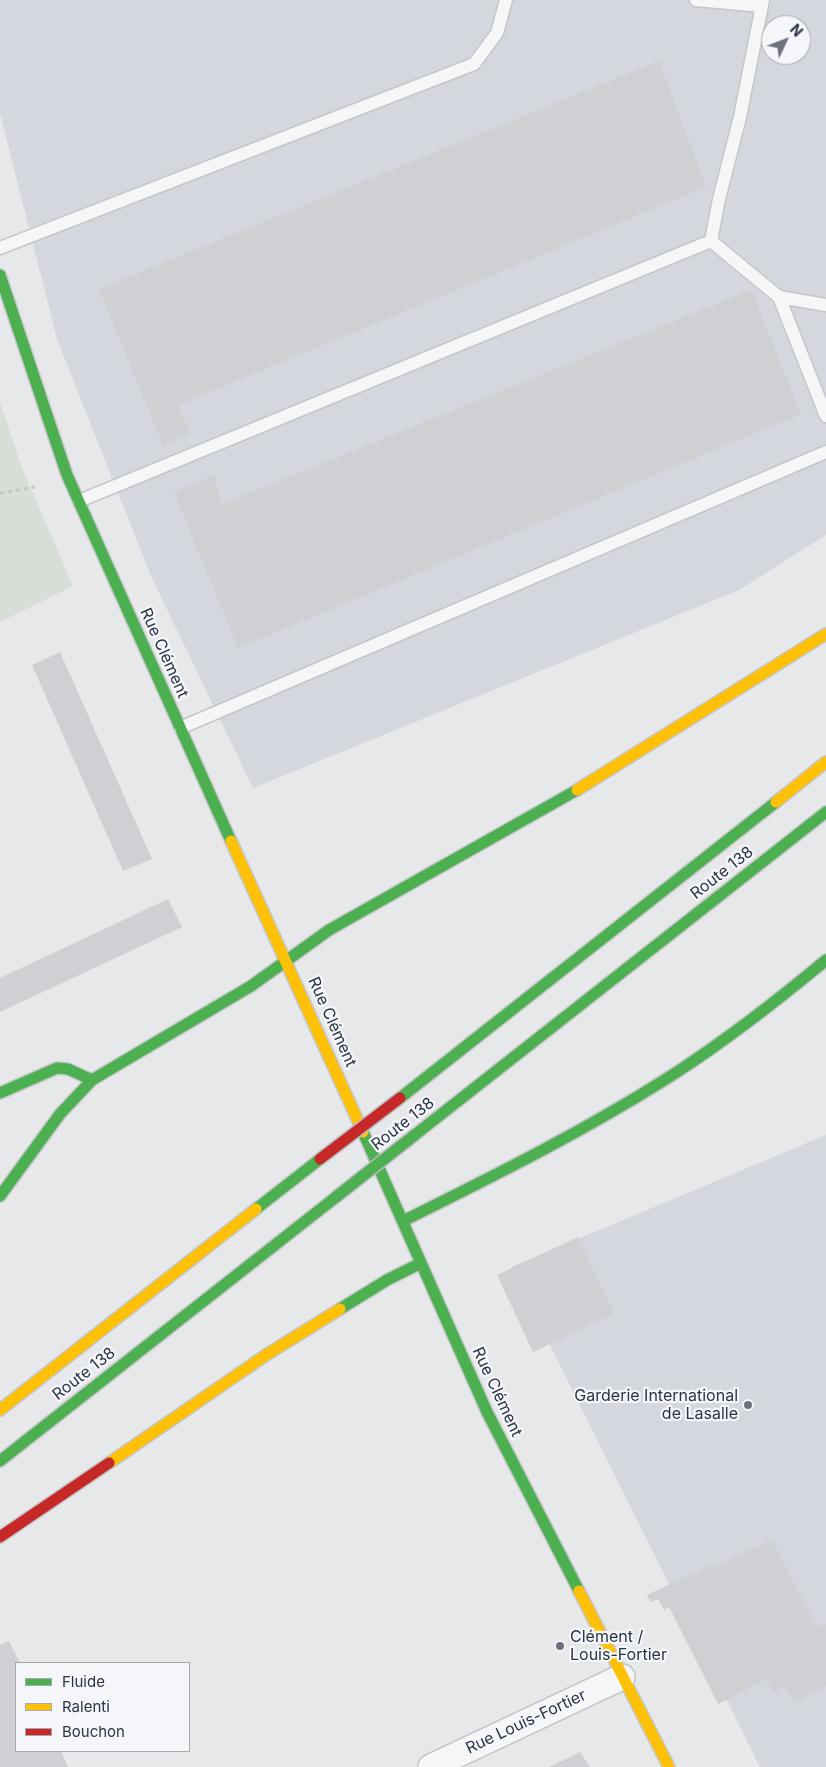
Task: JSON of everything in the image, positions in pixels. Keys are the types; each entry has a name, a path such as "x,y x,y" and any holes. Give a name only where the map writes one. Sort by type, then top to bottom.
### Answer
{"main road":[{"name":"Rue Clément","path":"0,275 30,373 78,502 403,1221 487,1412 669,1767"},
{"path":"0,1196 60,1114 92,1080 251,986 329,930 560,801 826,634"},
{"name":"Route 138","path":"0,1410 826,762"},
{"name":"Route 138","path":"0,1461 826,812"},
{"path":"403,1221 554,1143 667,1079 766,1010 826,960"},
{"path":"0,1094 57,1068 68,1069 92,1080"},
{"path":"0,1537 266,1355 382,1283 421,1263"}],"street":[{"name":"Rue Louis-Fortier","path":"430,1767 622,1677"}],"lane":[{"path":"0,248 474,64 497,33 506,0"},
{"path":"696,0 763,3 711,241"},
{"path":"711,241 780,297 826,305"},
{"path":"78,502 711,241"},
{"path":"780,297 826,416"},
{"path":"180,728 826,452"}],"path":[{"path":"0,493 9,493 35,487"}],"shaded area":[{"path":"0,0 826,0 826,535 739,590 253,788 151,576 57,339 0,113"},
{"path":"0,402 22,468 73,586 0,622"},
{"path":"826,1135 826,1767 760,1767 511,1267"}],"building":[{"path":"659,61 706,187 178,405 190,433 163,445 99,289"},
{"path":"751,290 801,414 238,648 174,492 214,475 222,504"},
{"path":"60,652 152,859 123,871 32,665"},
{"path":"168,899 182,927 0,1012 0,978"},
{"path":"578,1237 614,1314 533,1352 497,1275"},
{"path":"772,1540 817,1627 825,1623 826,1625 826,1686 794,1703 784,1686 774,1692 767,1679 718,1704 669,1607 664,1610 658,1599 651,1602 647,1595 710,1565 711,1568"},
{"path":"9,1641 20,1662 15,1662 15,1752 61,1752 68,1767 0,1767 0,1645"},
{"path":"580,1752 590,1767 549,1767"}],"traffic: fast":[{"path":"0,275 67,475 231,841"},
{"path":"286,961 329,930 577,790"},
{"path":"400,1098 776,802"},
{"path":"416,1134 826,812"},
{"path":"403,1221 542,1150 644,1093 734,1032 826,960"},
{"path":"0,1093 57,1068 68,1069 92,1080 251,986 286,961"},
{"path":"0,1196 60,1114 92,1080"},
{"path":"363,1132 487,1412 579,1591"},
{"path":"336,1197 416,1134"},
{"path":"256,1209 320,1159"},
{"path":"0,1461 336,1197"},
{"path":"340,1309 387,1280 421,1263"}],"traffic: slow":[{"path":"577,790 826,634"},
{"path":"776,802 826,762"},
{"path":"231,841 363,1132"},
{"path":"0,1410 256,1209"},
{"path":"109,1463 266,1355 340,1309"},
{"path":"579,1591 669,1767"}],"traffic: jam":[{"path":"320,1159 400,1098"},
{"path":"0,1537 109,1463"}],"place":[{"name":"Garderie International de Lasalle","path":"748,1405"},
{"name":"Clément / Louis-Fortier","path":"560,1646"}]}
